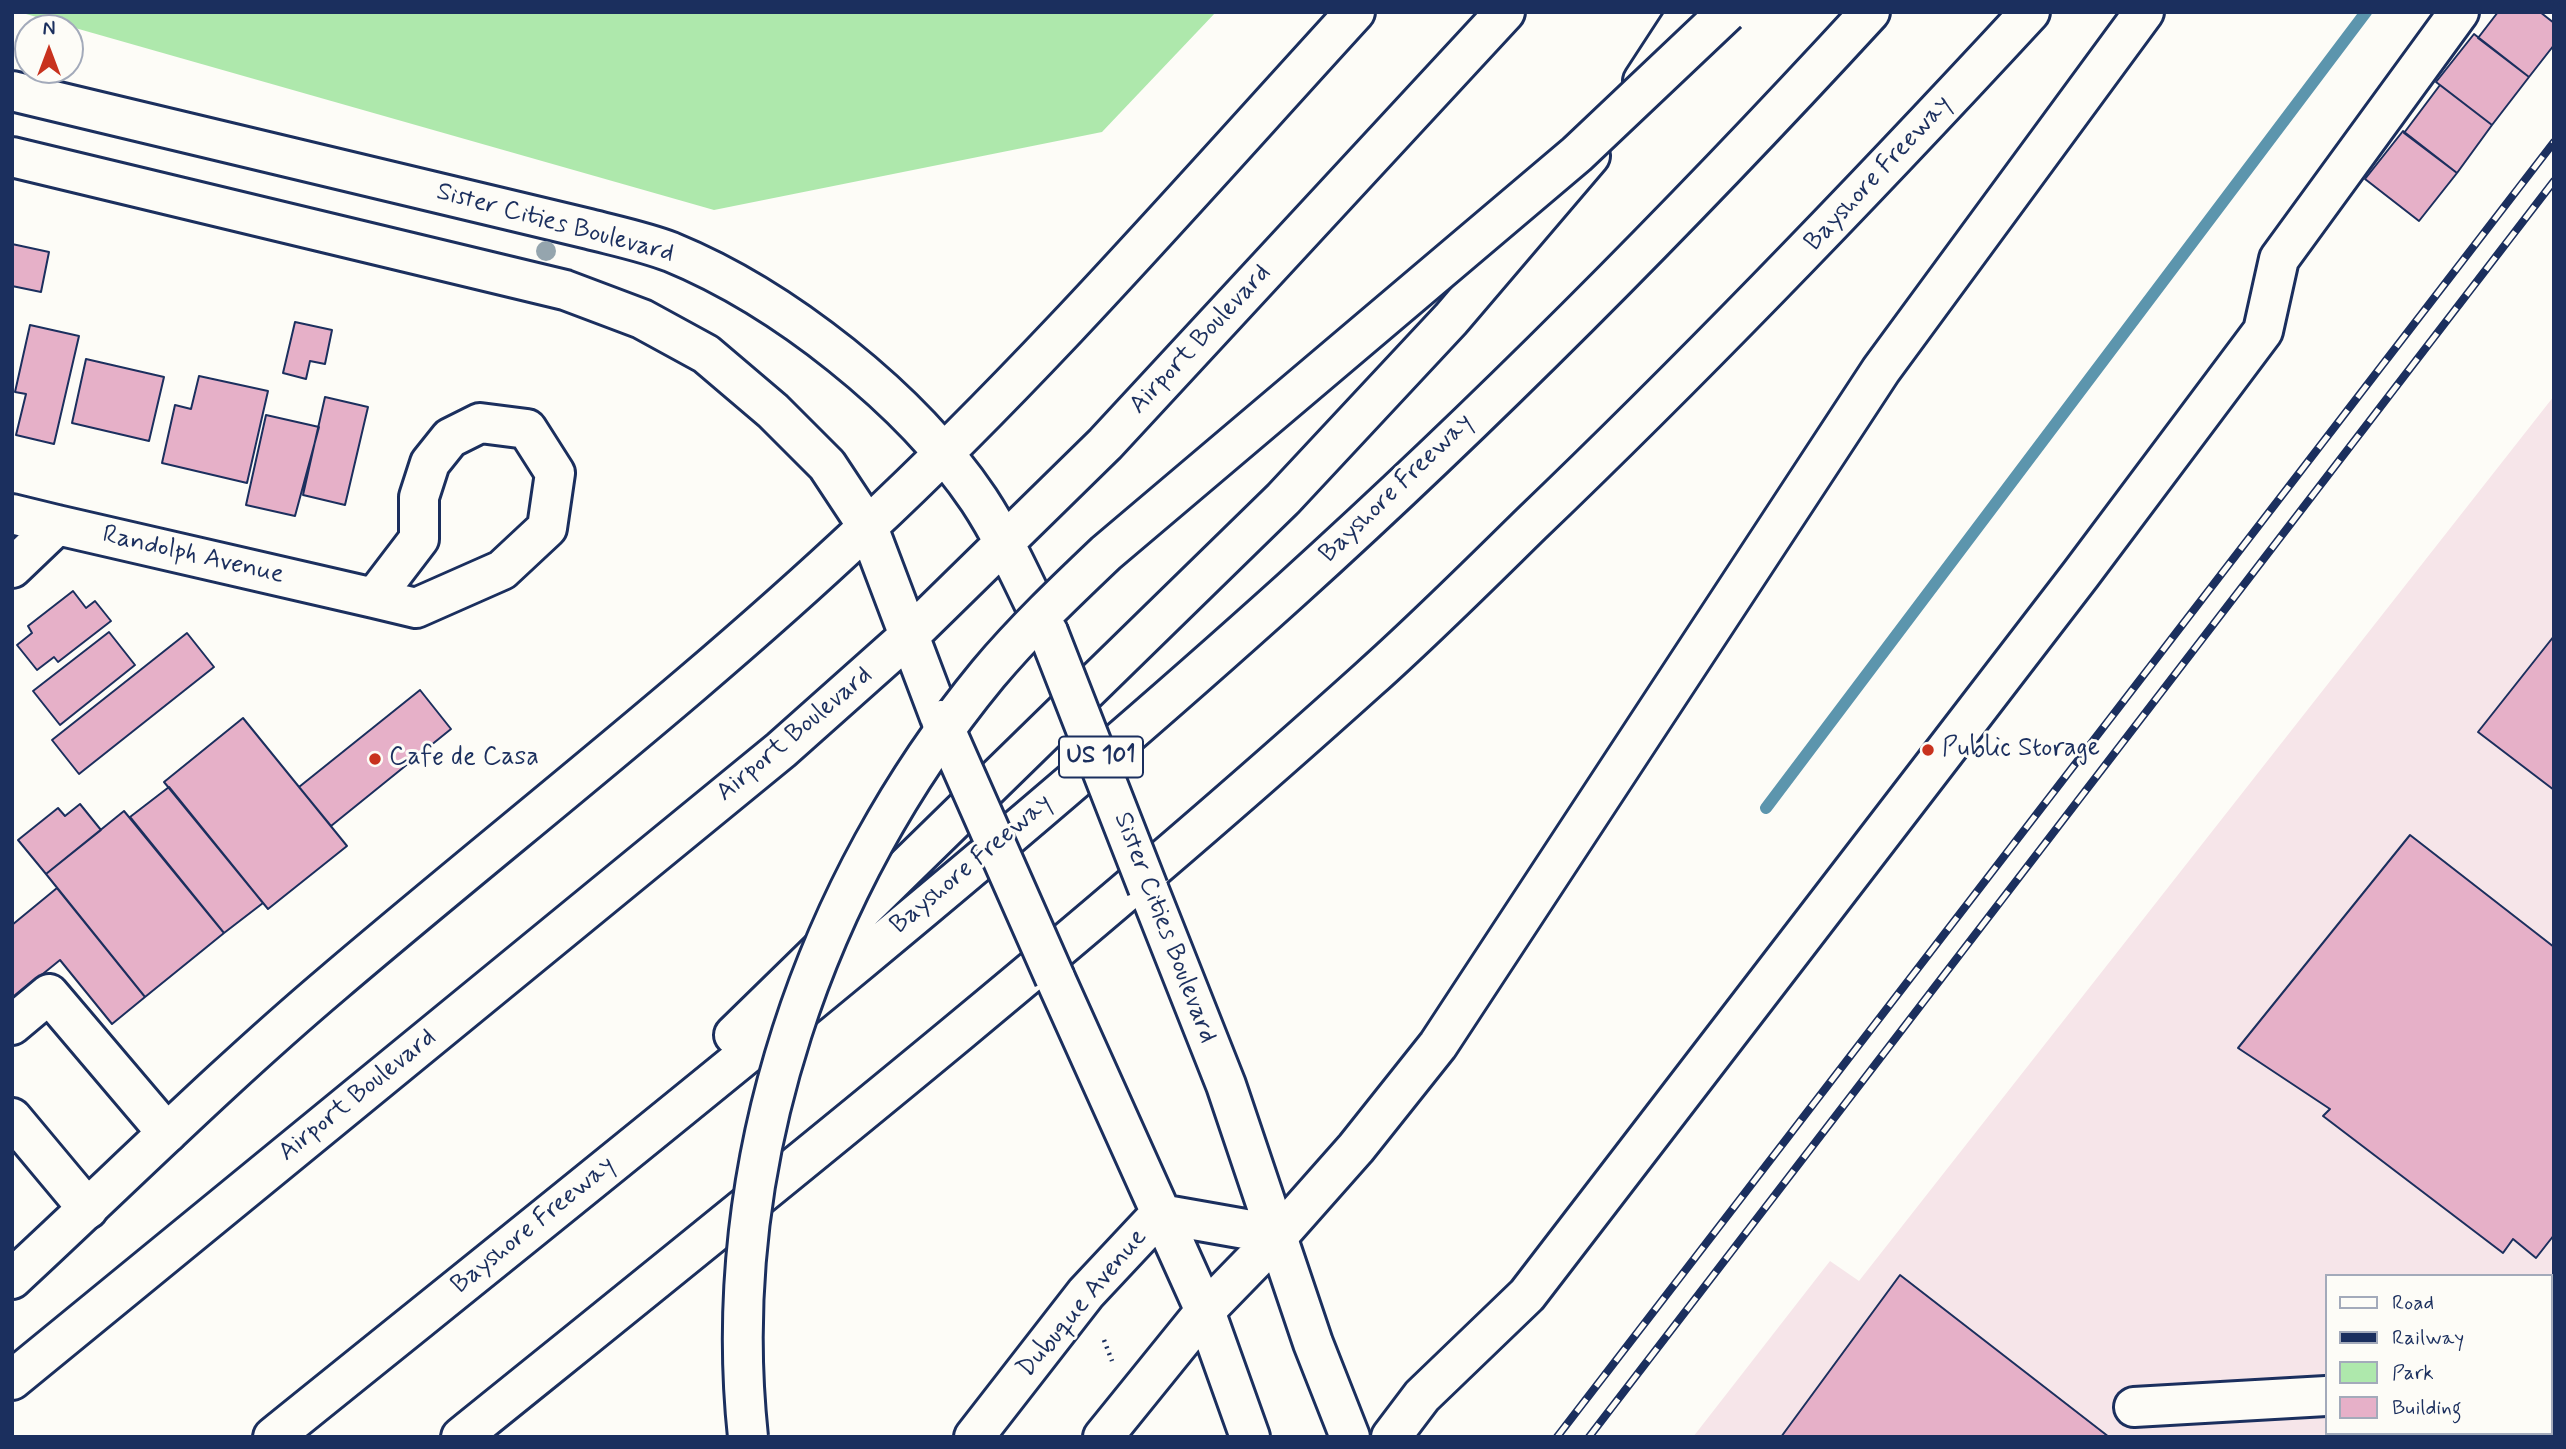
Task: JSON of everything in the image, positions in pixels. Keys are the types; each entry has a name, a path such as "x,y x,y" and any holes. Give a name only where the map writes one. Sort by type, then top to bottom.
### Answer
{"main road":[{"path":"12,1279 331,984 723,657 868,527 944,454 1036,359 1355,12"},
{"name":"Airport Boulevard","path":"12,1380 781,750 909,636 1005,545 1105,444 1505,12"},
{"path":"559,1206 1283,499 1373,404 1521,241 1599,145 1688,12"},
{"path":"748,1437 742,1363 744,1250 772,1096 796,1021 826,944 861,870 941,736 988,674 1045,612 1106,553 1557,172 1669,71 1727,12"},
{"name":"Bayshore Freeway","path":"273,1437 918,912 1153,713 1294,587 1559,334 1707,184 1870,12"},
{"name":"Bayshore Freeway","path":"461,1437 912,1070 1231,802 1375,674 1642,418 1783,276 2030,12"},
{"path":"1102,1437 1205,1311 1279,1235 1356,1148 1438,1045 1881,369 2144,12"},
{"path":"1391,1437 1422,1396 1527,1295 2114,530 2263,331 2279,259 2459,12"},
{"name":"Sister Cities Boulevard","path":"12,91 576,225 670,252 747,288 815,334 878,388 944,454 978,500 1005,545 1048,632 1206,1034 1279,1235 1313,1343 1350,1437"},
{"path":"12,157 565,290 642,319 706,354 773,411 827,466 868,527 941,720 1205,1311 1250,1437"},
{"name":"Randolph Avenue","path":"12,514 415,608 502,570 547,528 555,473 527,429 480,423 450,438 430,463 419,497 419,539 374,598"},
{"path":"12,568 57,525"},
{"path":"12,1025 49,994 167,1133"},
{"path":"12,1118 88,1209"},
{"name":"Dubuque Avenue","path":"974,1437 1086,1293 1160,1214 1279,1235"},
{"path":"2134,1407 2324,1396"}],"shaded area":[{"path":"2554,396 2554,1437 1693,1437 1830,1261 1859,1281"}],"green space":[{"path":"19,12 1216,12 1102,132 714,210 84,31 84,14"}],"building":[{"path":"2498,12 2540,12 2554,23 2554,45 2529,77 2478,38"},
{"path":"2474,34 2529,77 2492,125 2436,82"},
{"path":"2440,85 2492,125 2457,173 2404,133"},
{"path":"2403,131 2457,173 2419,221 2365,179"},
{"path":"12,244 49,252 41,292 12,286"},
{"path":"295,322 332,330 325,364 310,361 306,379 283,373"},
{"path":"30,325 79,336 54,444 16,435 26,394 15,392"},
{"path":"86,359 164,377 149,441 72,423"},
{"path":"199,376 268,391 247,483 162,463 175,405 191,409"},
{"path":"325,397 368,407 345,505 303,495"},
{"path":"266,415 319,427 295,516 246,505"},
{"path":"73,591 86,608 95,601 111,621 58,662 54,657 37,670 17,645 32,633 28,626"},
{"path":"109,632 135,665 60,725 33,691"},
{"path":"187,633 214,667 79,774 52,740"},
{"path":"2554,636 2554,790 2478,732"},
{"path":"420,690 451,729 331,826 299,787"},
{"path":"243,718 347,846 268,909 164,782"},
{"path":"169,787 263,903 224,933 130,817"},
{"path":"80,804 101,830 46,874 18,840 58,808 65,816"},
{"path":"124,811 224,933 145,997 46,874"},
{"path":"2410,835 2554,947 2554,1235 2536,1258 2513,1239 2503,1253 2323,1116 2330,1109 2238,1048"},
{"path":"57,888 145,997 112,1024 60,960 12,999 12,925"},
{"path":"1900,1275 2109,1437 1781,1437"}],"waterway":[{"path":"1766,808 2366,12"}],"railway":[{"path":"1557,1437 2554,142"},
{"path":"1589,1437 2554,181"}],"place":[{"name":"Public Storage","path":"1928,750"},
{"name":"Cafe de Casa","path":"375,759"}]}
